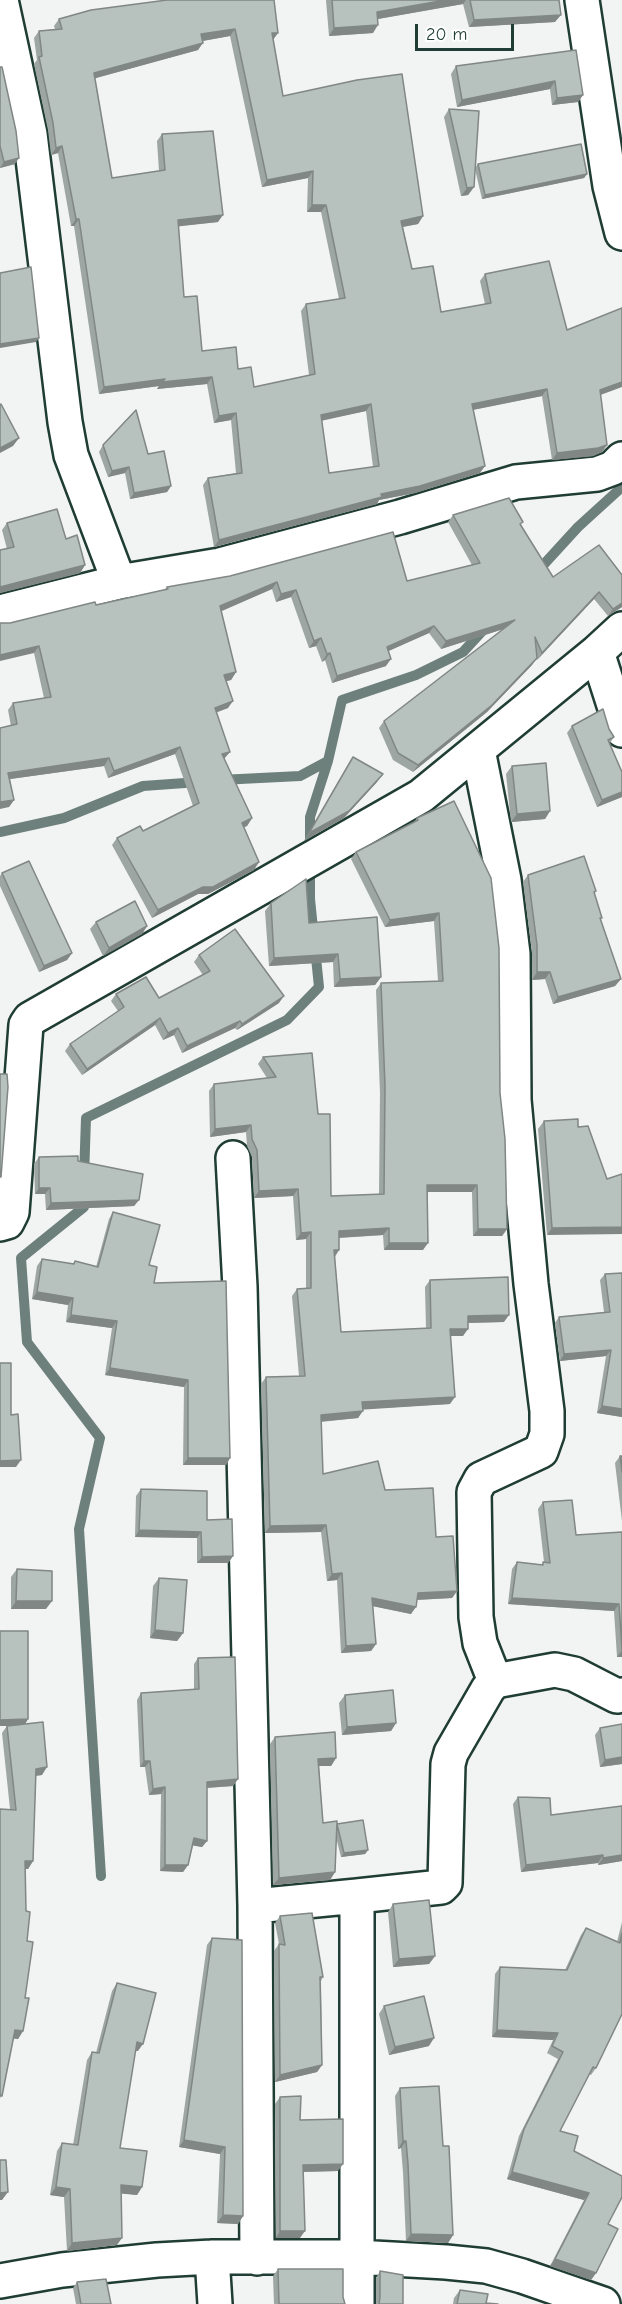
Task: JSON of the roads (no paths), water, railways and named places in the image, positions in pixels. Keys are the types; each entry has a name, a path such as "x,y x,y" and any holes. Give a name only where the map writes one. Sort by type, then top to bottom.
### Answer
{"street":[{"path":"1,0 30,134 59,375 71,454 119,582"},
{"path":"582,0 610,186 622,233"},
{"path":"0,612 119,582 220,565 400,517 516,482 597,474 614,468 622,459"},
{"path":"0,1224 6,1222 12,1212 26,1026 30,1019 421,796 622,629"},
{"path":"597,652 622,729"},
{"path":"478,750 504,880 513,954 514,1100 531,1284 547,1411 547,1434 541,1451 481,1479 474,1492 476,1617 480,1643 495,1681"},
{"path":"233,1158 240,1287 255,1906 257,2258"},
{"path":"255,1906 441,1887 445,1883 448,1764 451,1753 488,1689 495,1681 555,1670 573,1674 617,1696 622,1695"},
{"path":"357,1896 357,2304"},
{"path":"0,2281 62,2270 212,2257 356,2257 486,2266 603,2304"},
{"path":"212,2257 215,2304"}],"waterway":[{"path":"535,574 578,527 622,487"},
{"path":"220,780 300,776 328,761 342,700 416,675 463,652 486,627"},
{"path":"84,1177 86,1118 287,1020 319,987 310,899 310,817 328,761"},
{"path":"0,832 64,818 143,786 199,782"},
{"path":"84,1195 84,1207 21,1258 27,1342 100,1438 79,1529 101,1876"}]}
